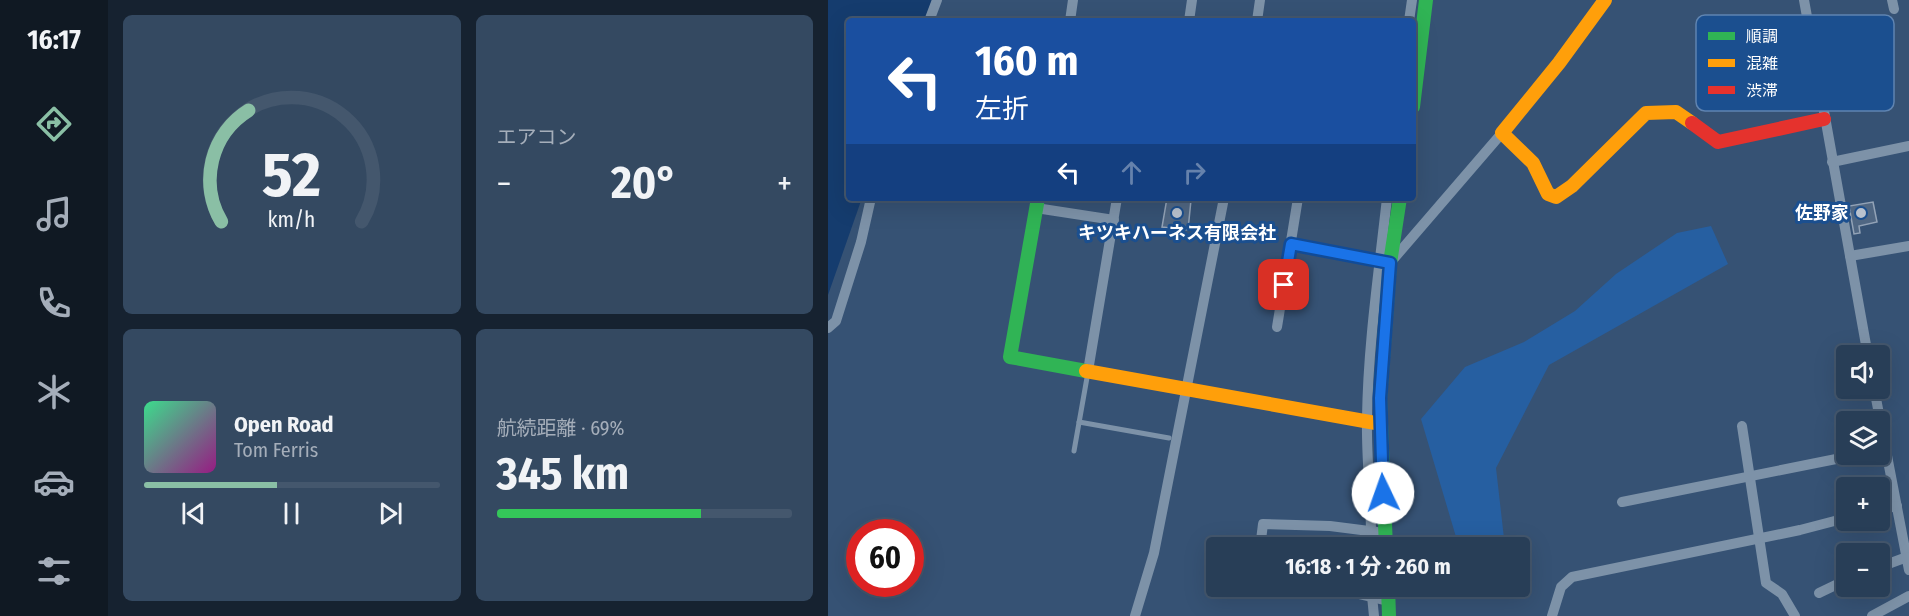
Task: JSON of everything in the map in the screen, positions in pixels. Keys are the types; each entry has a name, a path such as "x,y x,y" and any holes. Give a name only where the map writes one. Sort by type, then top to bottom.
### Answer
{"street":[{"path":"930,18 937,0"},
{"path":"1070,18 1073,0"},
{"path":"1190,18 1192,0"},
{"path":"1257,18 1260,0"},
{"path":"1409,18 1412,0"},
{"path":"1416,82 1426,0"},
{"path":"1385,262 1502,133 1559,63 1605,0"},
{"path":"1804,0 1807,15"},
{"path":"1823,111 1866,345"},
{"path":"1502,133 1533,163 1548,194 1556,197 1572,186 1646,113 1676,112 1718,142 1824,118"},
{"path":"1832,162 1909,146"},
{"path":"828,328 836,321 861,242 870,201"},
{"path":"1088,370 1117,201"},
{"path":"1135,616 1154,553 1223,201"},
{"path":"1277,327 1298,201"},
{"path":"1380,537 1378,532 1374,423 1380,398 1387,201"},
{"path":"1385,262 1399,201"},
{"path":"1114,220 1037,203 1010,357 1374,423"},
{"path":"1291,244 1385,262"},
{"path":"1850,256 1909,246"},
{"path":"1742,426 1748,478 1766,583 1782,594 1795,616"},
{"path":"1622,502 1836,459"},
{"path":"1887,465 1909,570"},
{"path":"1890,508 1897,506"},
{"path":"1552,616 1561,587 1572,577 1836,520"},
{"path":"1261,537 1263,524 1330,526 1378,532"},
{"path":"1376,537 1378,532"},
{"path":"1890,563 1906,557"},
{"path":"1819,593 1836,585"},
{"path":"1872,616 1909,596"},
{"path":"1372,597 1374,616"},
{"path":"1388,597 1389,616"}],"lane":[{"path":"1074,451 1088,370"},
{"path":"1079,422 1168,438"}],"shaded area":[{"path":"828,0 932,0 925,18 846,18 846,201 861,201 828,295"},
{"path":"1711,226 1728,264 1549,365 1496,468 1504,537 1456,537 1421,419 1465,367 1524,342 1575,311 1616,274 1677,233"}],"building":[{"name":"キツキハーネス有限会社","path":"1166,201 1191,201 1188,230 1162,227"},
{"name":"佐野家","path":"1873,202 1877,222 1859,226 1860,233 1854,234 1849,206"}],"traffic: fast":[{"path":"1416,82 1426,0"},
{"path":"1037,201 1010,357 1086,371"},
{"path":"1386,537 1380,398 1390,263 1400,201"},
{"path":"1388,597 1389,616"}],"traffic: slow":[{"path":"1605,0 1559,63 1502,133 1533,163 1548,194 1556,197 1572,186 1646,113 1676,112 1692,123"},
{"path":"1086,371 1381,424"}],"traffic: jam":[{"path":"1692,123 1718,142 1824,119"}],"place":[{"name":"キツキハーネス有限会社","path":"1177,213"},
{"name":"佐野家","path":"1861,213"}],"route":[{"path":"1284,285 1291,244 1390,263 1380,398 1383,493"}]}
